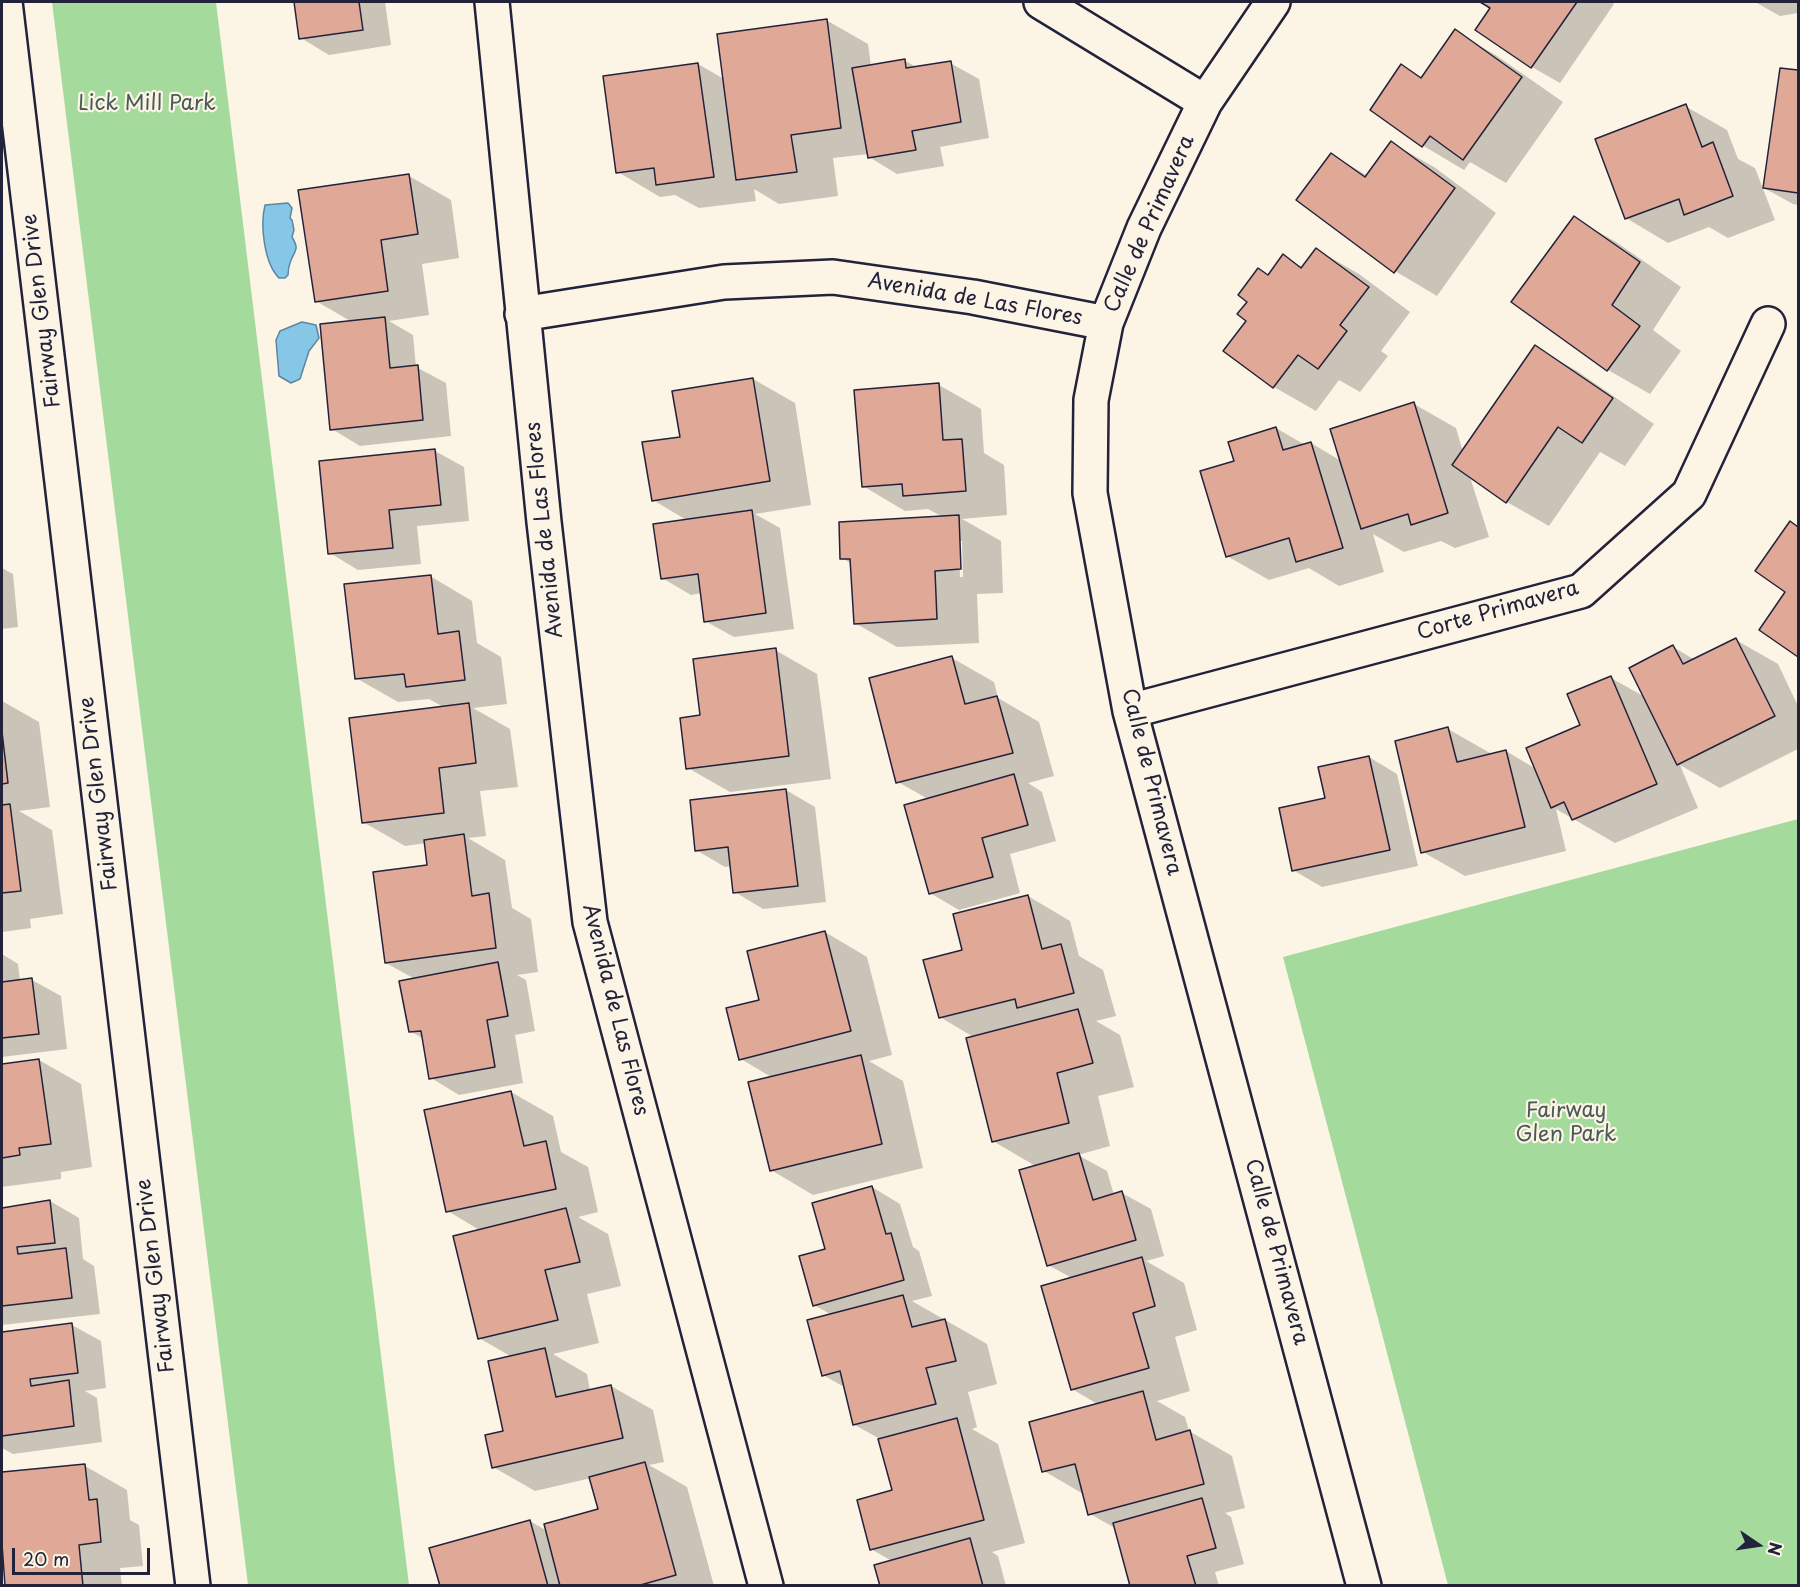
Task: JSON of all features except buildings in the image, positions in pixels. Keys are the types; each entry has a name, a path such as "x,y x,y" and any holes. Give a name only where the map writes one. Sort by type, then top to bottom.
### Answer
{"street":[{"name":"Fairway Glen Drive","path":"5,2 193,1586"},
{"name":"Avenida de Las Flores","path":"492,2 543,522 590,922 766,1586"},
{"path":"1041,2 1205,102"},
{"name":"Calle de Primavera","path":"1273,2 1205,102 1144,228 1106,323 1091,400 1090,493 1130,711 1364,1586"},
{"name":"Avenida de Las Flores","path":"522,314 724,282 833,277 973,297 1106,323"},
{"name":"Corte Primavera","path":"1130,711 1581,591 1689,494 1768,324"}],"green space":[{"name":"Lick Mill Park","path":"52,2 216,2 409,1585 248,1585"},
{"name":"Fairway Glen Park","path":"1798,819 1798,1585 1448,1585 1283,957"}],"water":[{"path":"288,203 292,208 290,218 296,249 288,275 285,278 279,278 270,263 264,243 264,213 265,205"},
{"path":"302,322 316,325 319,338 309,351 300,379 291,383 279,376 276,340 280,331"}]}
